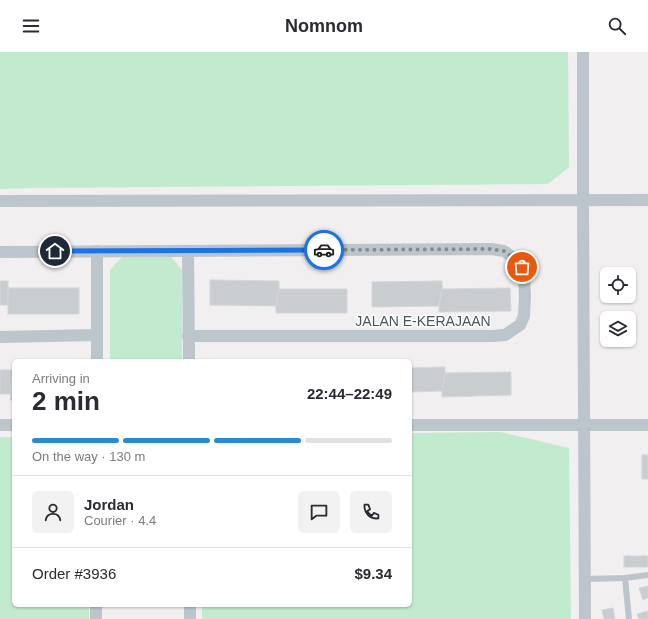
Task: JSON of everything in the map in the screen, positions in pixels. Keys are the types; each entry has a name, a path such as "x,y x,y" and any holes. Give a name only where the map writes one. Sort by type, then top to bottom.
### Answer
{"street":[{"path":"583,52 585,619"},
{"path":"0,201 648,200"},
{"name":"JALAN E-KERAJAAN","path":"188,251 491,249 504,251 515,259 522,267 525,296 524,316 520,325 505,335 499,336 188,336"},
{"path":"97,251 97,359"},
{"path":"0,252 188,251 188,359"},
{"path":"0,336 97,335"},
{"path":"0,425 12,425"},
{"path":"412,425 648,425"},
{"path":"96,607 96,619"},
{"path":"190,607 190,619"}],"lane":[{"path":"585,579 624,578 648,575"},
{"path":"624,578 628,619"}],"green space":[{"path":"0,52 568,52 569,167 548,184 0,189"},
{"path":"122,257 171,257 182,270 182,359 110,359 110,270"},
{"path":"500,432 569,448 571,619 202,619 202,607 412,607 412,433"},
{"path":"0,437 12,437 12,607 89,607 89,619 0,619"}],"building":[{"path":"210,280 279,281 276,306 210,305"},
{"path":"0,281 8,281 8,305 0,305"},
{"path":"442,281 439,306 372,307 372,282"},
{"path":"8,288 79,288 79,314 8,314"},
{"path":"510,288 511,311 439,312 442,289"},
{"path":"279,289 347,289 347,313 276,313"},
{"path":"445,367 442,391 412,392 412,368"},
{"path":"0,370 12,370 10,394 0,394"},
{"path":"511,372 511,395 442,397 445,373"},
{"path":"12,383 12,400 10,400"},
{"path":"642,455 648,455 648,479 642,479"},
{"path":"624,556 648,556 648,567 624,567"},
{"path":"648,586 648,598 643,600 639,588"},
{"path":"613,608 615,619 604,619 602,610"},
{"path":"648,611 648,619 639,619 637,614"}],"way so far":[{"path":"324,250 491,249 504,251 515,259 522,267"}],"route":[{"path":"55,251 324,250"}]}
